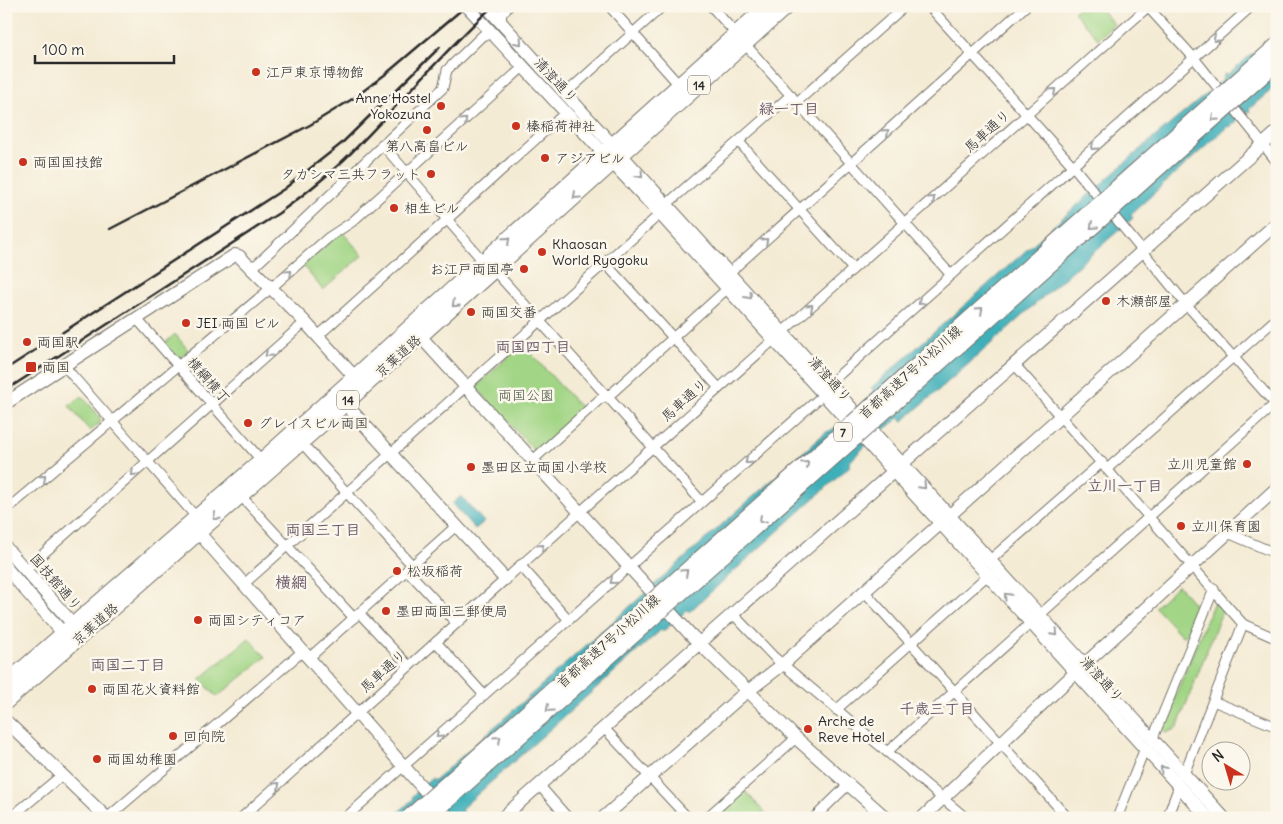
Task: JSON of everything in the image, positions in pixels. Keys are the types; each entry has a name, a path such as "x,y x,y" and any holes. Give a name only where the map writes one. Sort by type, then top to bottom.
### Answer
{"highway":[{"name":"京葉道路","path":"198,525 241,496 301,442 359,382 741,39 768,6"},
{"name":"京葉道路","path":"613,154 680,86 786,6"},
{"name":"首都高速7号小松川線","path":"409,818 1277,46"},
{"name":"首都高速7号小松川線","path":"427,818 1277,62"},
{"name":"京葉道路","path":"359,382 420,336 488,265"},
{"name":"京葉道路","path":"6,701 73,634 198,525 262,461 341,399"},
{"name":"京葉道路","path":"6,684 73,634"}],"street":[{"name":"清澄通り","path":"467,6 565,113 613,154"},
{"name":"清澄通り","path":"486,6 566,93 613,154 664,209 729,273 777,336"},
{"path":"501,22 502,13 509,6"},
{"path":"609,6 680,86"},
{"path":"566,93 663,6"},
{"path":"711,6 951,275"},
{"path":"244,584 739,142 794,99 905,6"},
{"path":"887,752 1276,404 1142,252 1072,166 929,6"},
{"path":"729,273 1026,6"},
{"path":"345,818 702,502 951,275 1252,6"},
{"path":"1148,7 1214,81 1277,162"},
{"name":"馬車通り","path":"241,818 520,565 1148,7"},
{"path":"249,266 257,264 443,88 447,70 483,35 493,35"},
{"path":"6,510 271,288 329,237 352,222 523,67"},
{"path":"318,336 565,113"},
{"path":"502,818 1277,132"},
{"path":"739,142 853,269"},
{"path":"382,144 447,220 702,502"},
{"name":"清澄通り","path":"664,209 728,288 777,336 945,519 989,561 1036,620 1181,780 1208,818"},
{"path":"603,818 748,691 782,665 1277,223"},
{"path":"6,404 231,256 239,256 305,322 359,382"},
{"path":"605,263 719,388"},
{"path":"533,460 600,400 608,396 728,288"},
{"name":"横綱横丁","path":"136,318 262,461"},
{"path":"989,561 1104,466 1277,318"},
{"path":"25,570 305,322"},
{"path":"420,336 680,623 796,738 886,818"},
{"path":"1015,365 1243,624 1277,639"},
{"path":"60,368 68,370 148,460 244,584 449,818"},
{"path":"341,399 505,579"},
{"path":"301,442 347,493 456,623"},
{"path":"922,818 1080,668 1277,488"},
{"path":"241,496 287,546 409,666"},
{"name":"清澄通り","path":"945,519 988,575 1036,620"},
{"path":"6,721 107,818 356,615 456,526"},
{"path":"1228,533 1277,554"},
{"name":"国技館通り","path":"6,548 73,634"},
{"path":"520,565 569,620"},
{"name":"国技館通り","path":"6,568 73,634"},
{"path":"836,710 988,575"},
{"path":"1117,818 1214,589"},
{"path":"864,591 912,642 1068,818"},
{"path":"733,614 782,665 966,818"},
{"path":"1167,818 1243,624"},
{"path":"436,642 484,695"},
{"path":"1212,701 1277,727"},
{"path":"604,728 688,818"},
{"path":"706,818 796,738"},
{"path":"10,818 62,775"},
{"name":"清澄通り","path":"1181,780 1224,818"},
{"path":"539,785 568,818"},
{"path":"814,818 848,785"}],"green space":[{"path":"1080,6 1098,6 1114,24 1098,39 1074,12"},
{"path":"342,232 363,255 323,290 303,266"},
{"path":"175,334 189,351 177,361 163,345"},
{"name":"両国公園","path":"522,344 582,409 536,453 476,387"},
{"path":"82,396 100,417 100,423 90,431 69,406"},
{"path":"1178,585 1197,608 1186,635 1182,636 1155,607"},
{"path":"1213,604 1218,604 1223,609 1177,728 1166,733 1162,728"},
{"path":"249,638 266,657 217,697 200,679"},
{"path":"745,791 770,818 715,818"}],"water":[{"path":"1277,33 1277,85 1249,109 1250,112 1247,112 1230,127 1228,126 1131,214 1133,218 932,396 903,421 899,418 873,439 849,463 850,466 689,612 687,610 663,632 661,630 461,809 463,812 457,818 392,818 432,778 435,780 826,432 838,426 874,391 871,388 1145,145 1222,81 1225,73 1227,75"},
{"path":"461,496 484,522 475,529 452,504"}],"railway":[{"path":"110,229 310,125 354,98 387,73 466,6"},
{"path":"6,390 279,213 308,191 352,152 457,41 493,6"},
{"path":"6,369 284,189 341,144 440,47"}],"place":[{"name":"江戸東京博物館","path":"256,72"},
{"name":"Anne Hostel Yokozuna","path":"441,106"},
{"name":"榛稲荷神社","path":"516,126"},
{"name":"第八高畠ビル","path":"427,130"},
{"name":"アジアビル","path":"545,158"},
{"name":"両国国技館","path":"23,162"},
{"name":"タカシマ三共フラット","path":"431,174"},
{"name":"相生ビル","path":"394,208"},
{"name":"Khaosan World Ryogoku","path":"542,252"},
{"name":"お江戸両国亭","path":"524,269"},
{"name":"木瀬部屋","path":"1106,301"},
{"name":"両国交番","path":"471,312"},
{"name":"JEI 両国 ビル","path":"186,323"},
{"name":"両国駅","path":"27,342"},
{"name":"両国","path":"31,367"},
{"name":"グレイスビル両国","path":"248,423"},
{"name":"立川児童館","path":"1247,464"},
{"name":"墨田区立両国小学校","path":"471,467"},
{"name":"立川保育園","path":"1181,526"},
{"name":"松坂稲荷","path":"397,571"},
{"name":"墨田両国三郵便局","path":"386,611"},
{"name":"両国シティコア","path":"198,620"},
{"name":"両国花火資料館","path":"92,689"},
{"name":"Arche de Reve Hotel","path":"808,729"},
{"name":"回向院","path":"173,736"},
{"name":"両国幼稚園","path":"97,759"}],"district":[{"name":"緑一丁目","path":"789,108"},
{"name":"両国四丁目","path":"533,346"},
{"name":"立川一丁目","path":"1125,485"},
{"name":"両国三丁目","path":"323,529"},
{"name":"横網","path":"291,582"},
{"name":"両国二丁目","path":"128,664"},
{"name":"千歳三丁目","path":"937,708"}]}
